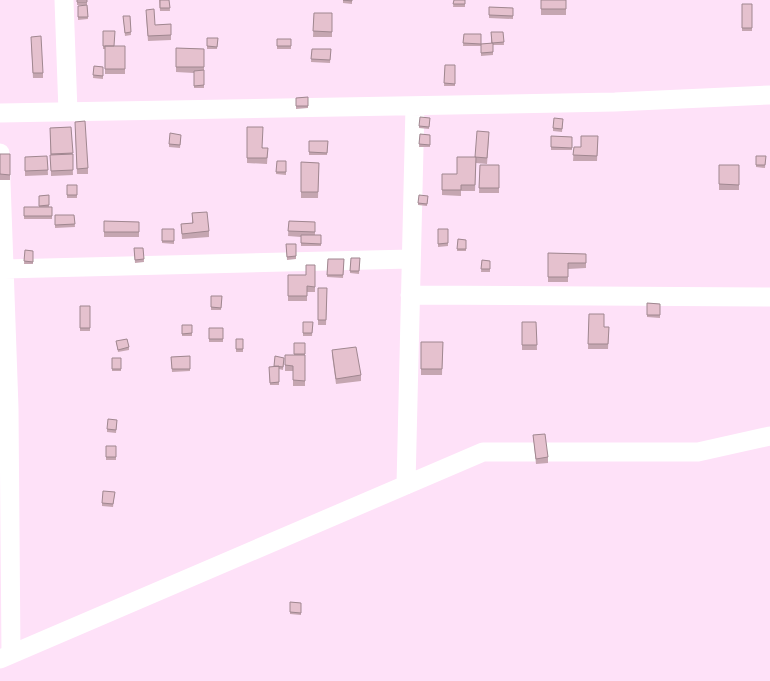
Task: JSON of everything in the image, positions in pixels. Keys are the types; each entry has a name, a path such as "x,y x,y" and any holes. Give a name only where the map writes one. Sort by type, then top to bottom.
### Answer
{"street":[{"path":"64,0 68,112"},
{"path":"0,113 615,102 770,95"},
{"path":"406,485 415,106"},
{"path":"0,153 4,269 4,374 9,408 5,656 482,452 698,452 770,436"},
{"path":"4,269 411,259"},
{"path":"410,295 770,297"}],"building":[{"path":"77,0 87,0 87,2 77,2"},
{"path":"160,0 169,0 170,8 160,8"},
{"path":"454,0 465,0 465,4 453,4"},
{"path":"541,0 566,0 566,9 541,9"},
{"path":"742,4 752,4 752,28 742,28"},
{"path":"87,5 88,17 78,17 78,6"},
{"path":"489,7 513,8 513,16 489,15"},
{"path":"154,9 155,25 171,24 171,35 148,36 146,10"},
{"path":"314,13 332,13 332,32 313,31"},
{"path":"123,16 130,16 131,32 125,33"},
{"path":"103,31 115,31 114,46 103,46"},
{"path":"491,32 503,32 504,42 492,43"},
{"path":"464,34 481,34 481,44 463,43"},
{"path":"41,36 43,73 33,73 31,37"},
{"path":"207,38 218,38 217,47 207,46"},
{"path":"277,39 291,39 291,46 277,46"},
{"path":"493,43 493,52 481,53 481,44"},
{"path":"105,46 125,46 125,69 105,69"},
{"path":"176,48 204,49 204,67 176,67"},
{"path":"312,49 331,49 330,60 311,59"},
{"path":"445,65 455,65 455,84 444,83"},
{"path":"94,66 103,67 103,76 93,75"},
{"path":"204,70 204,85 194,86 194,71"},
{"path":"308,97 308,106 296,106 296,98"},
{"path":"420,117 430,118 429,127 419,126"},
{"path":"554,118 563,119 562,129 553,128"},
{"path":"85,121 88,168 77,169 75,122"},
{"path":"71,127 73,153 51,154 50,128"},
{"path":"247,127 263,127 262,148 268,148 267,158 247,158"},
{"path":"477,131 489,132 487,158 475,157"},
{"path":"170,133 181,135 180,145 169,144"},
{"path":"420,134 430,135 430,145 419,144"},
{"path":"551,136 572,137 572,148 551,147"},
{"path":"581,136 598,136 597,156 573,155 574,147 581,147"},
{"path":"309,141 328,141 327,153 309,152"},
{"path":"0,154 10,154 10,175 0,174"},
{"path":"73,154 73,170 51,171 50,155"},
{"path":"47,156 48,170 25,171 25,157"},
{"path":"756,156 766,156 765,165 756,165"},
{"path":"457,157 476,157 475,185 461,185 461,190 442,190 442,174 457,174"},
{"path":"277,161 286,161 286,172 276,172"},
{"path":"301,162 319,163 318,192 301,192"},
{"path":"480,165 499,165 499,188 479,188"},
{"path":"719,165 739,165 739,185 719,184"},
{"path":"67,185 77,185 77,195 67,195"},
{"path":"49,195 49,205 39,206 39,196"},
{"path":"419,195 428,196 427,204 418,203"},
{"path":"24,207 52,207 52,216 24,216"},
{"path":"207,212 209,231 182,234 181,224 193,223 192,213"},
{"path":"55,215 74,215 75,224 55,225"},
{"path":"104,221 139,222 139,232 104,232"},
{"path":"289,221 315,222 315,232 288,231"},
{"path":"162,229 174,229 174,241 162,241"},
{"path":"438,229 448,229 448,243 438,244"},
{"path":"301,235 321,235 321,244 301,243"},
{"path":"458,239 466,240 466,249 457,249"},
{"path":"286,244 296,244 296,256 287,257"},
{"path":"134,248 143,248 144,259 135,260"},
{"path":"25,250 33,251 33,262 24,261"},
{"path":"548,253 586,254 586,263 568,263 568,277 548,277"},
{"path":"351,258 360,258 359,271 350,271"},
{"path":"328,259 344,259 343,275 327,275"},
{"path":"482,260 490,261 490,269 481,269"},
{"path":"306,265 315,265 315,287 307,286 307,296 288,296 288,275 306,275"},
{"path":"318,288 327,288 326,320 318,320"},
{"path":"211,296 222,296 221,308 211,307"},
{"path":"647,303 660,304 660,315 647,315"},
{"path":"80,306 90,306 90,328 80,328"},
{"path":"589,314 604,314 604,327 609,327 608,344 588,344"},
{"path":"303,322 313,322 312,333 303,333"},
{"path":"522,322 536,322 537,345 522,345"},
{"path":"182,325 192,325 192,333 182,334"},
{"path":"209,328 223,328 223,339 209,339"},
{"path":"127,339 129,347 118,350 116,341"},
{"path":"236,339 243,339 243,349 236,349"},
{"path":"421,342 443,342 442,369 421,369"},
{"path":"294,343 305,343 305,354 294,354"},
{"path":"356,347 361,375 336,379 332,350"},
{"path":"285,355 305,355 305,381 293,380 293,366 285,365"},
{"path":"190,356 190,369 172,369 171,357"},
{"path":"275,356 284,358 283,367 274,366"},
{"path":"112,358 121,358 121,369 112,369"},
{"path":"279,366 279,382 270,383 269,367"},
{"path":"108,419 117,420 116,430 107,429"},
{"path":"545,434 548,457 536,459 533,435"},
{"path":"106,446 116,446 116,457 106,457"},
{"path":"103,491 115,492 113,504 102,503"},
{"path":"290,602 301,603 301,613 290,612"}]}
